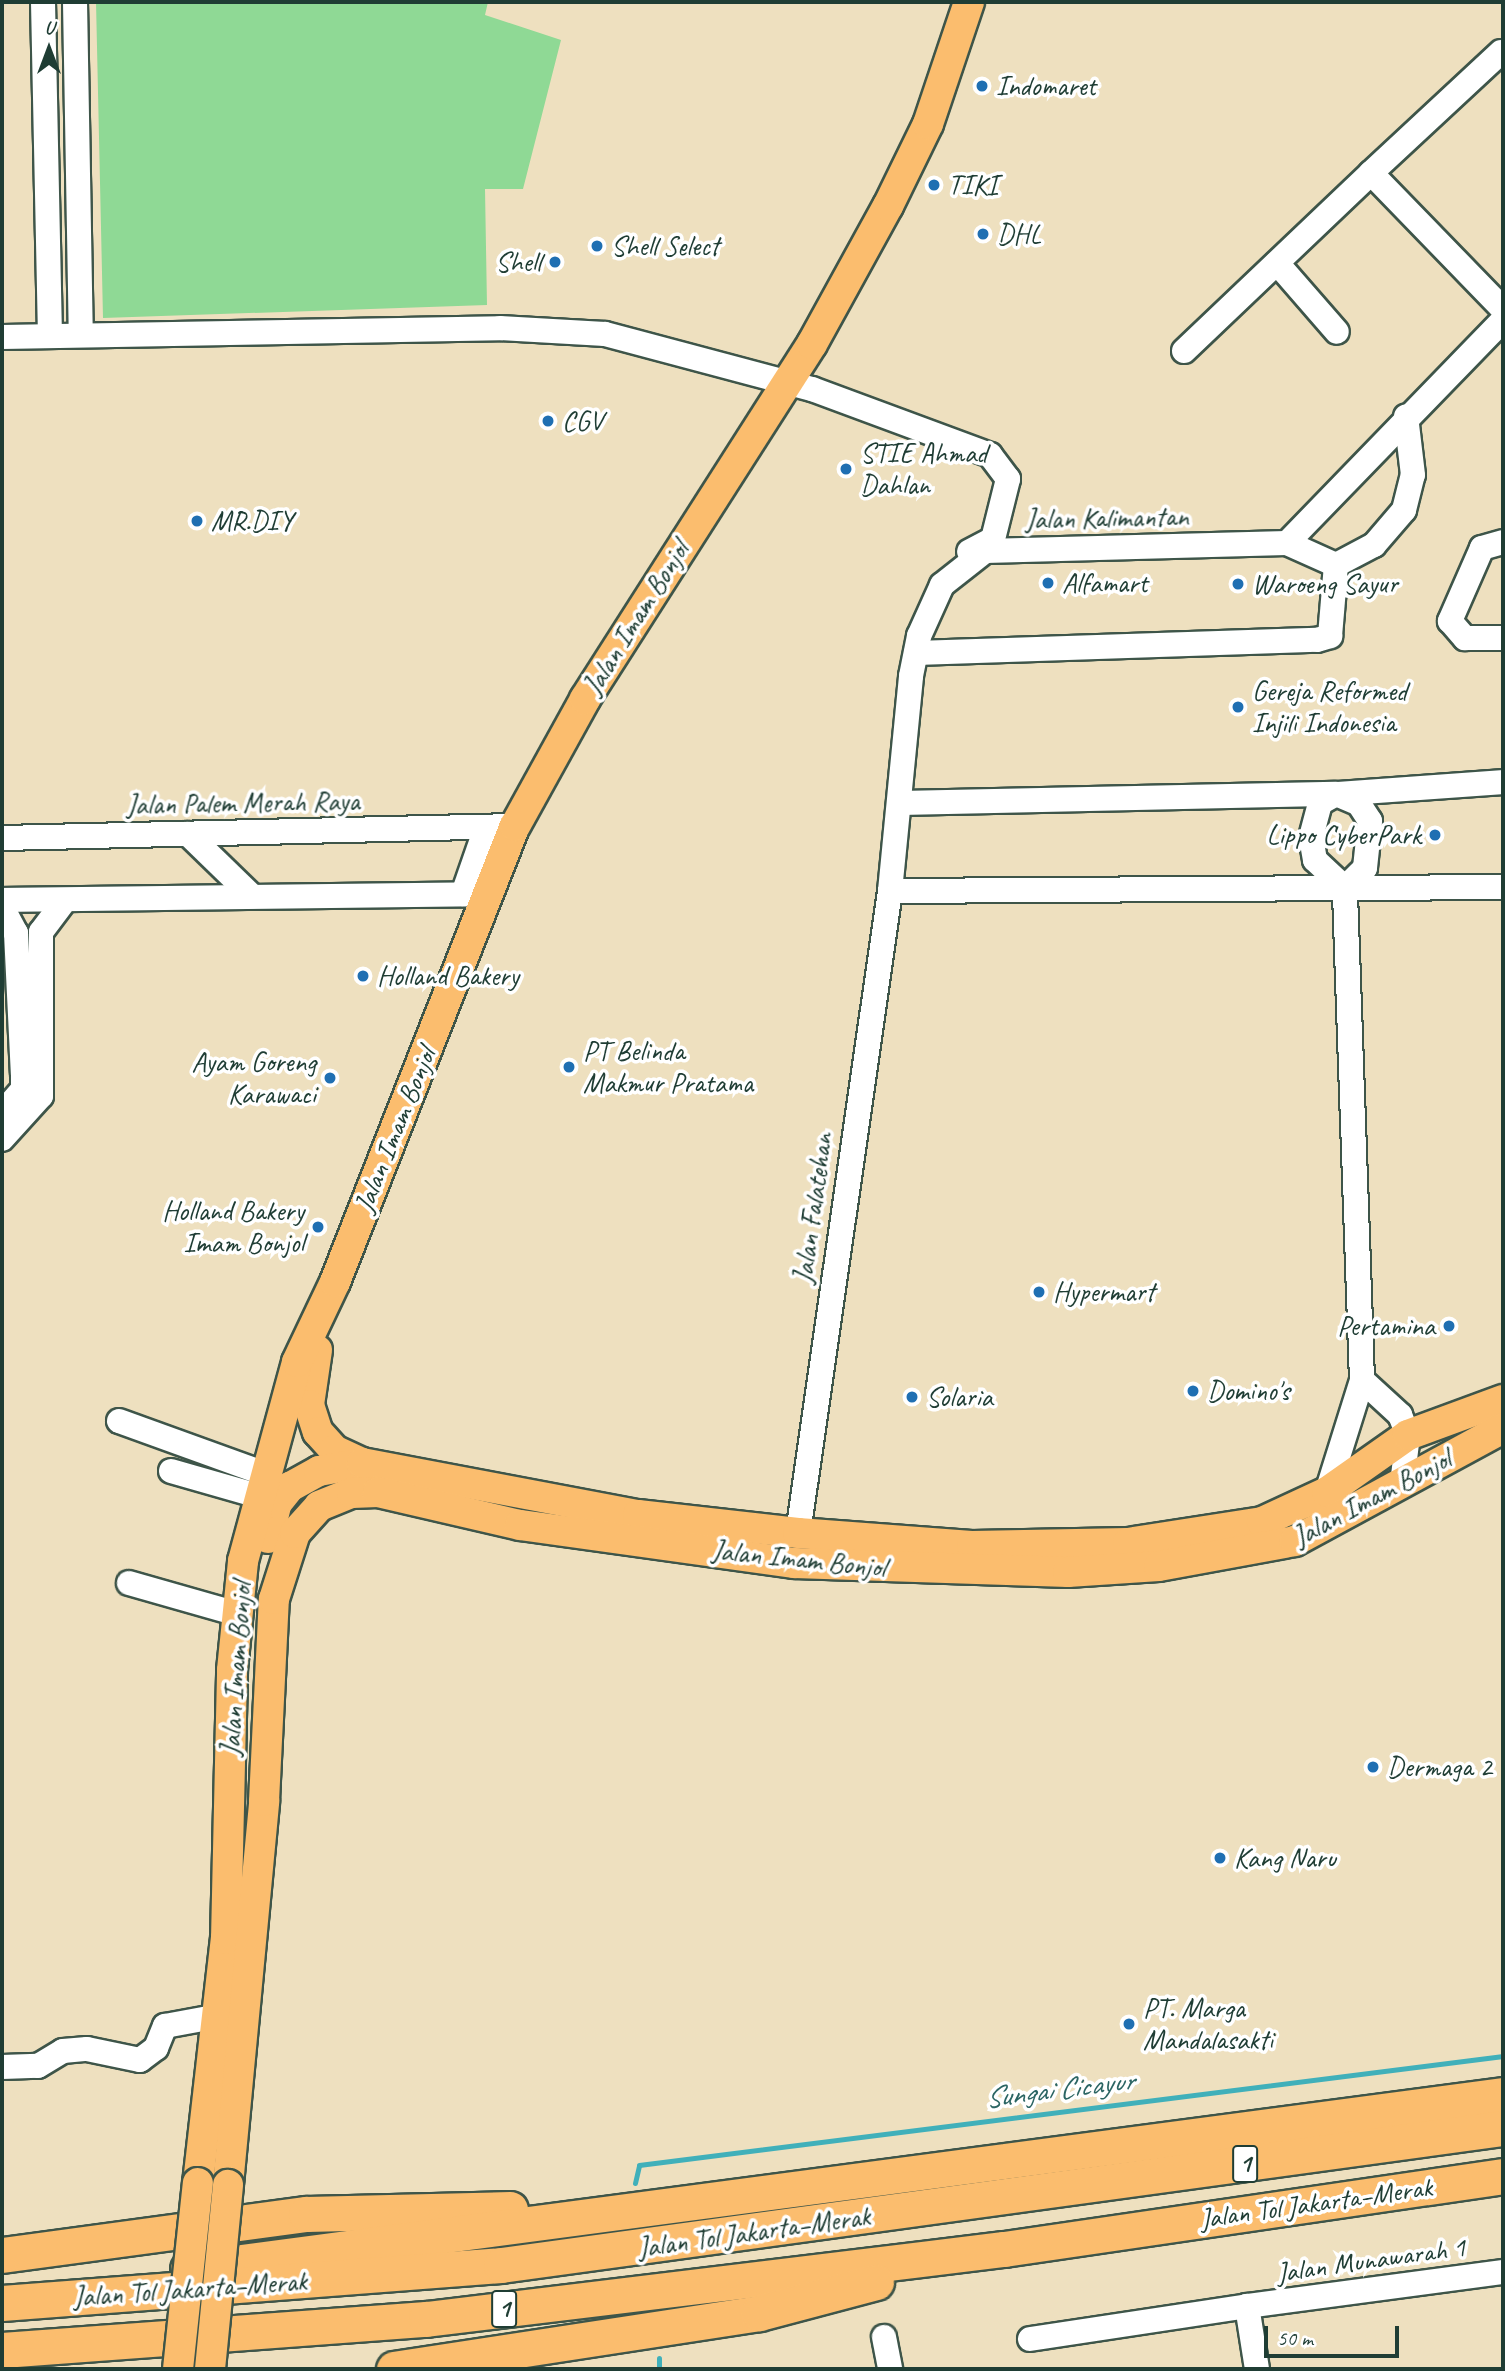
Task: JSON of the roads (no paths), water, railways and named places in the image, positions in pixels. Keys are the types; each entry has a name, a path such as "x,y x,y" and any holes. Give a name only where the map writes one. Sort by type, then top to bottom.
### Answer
{"highway":[{"path":"9,2303 225,2261 748,2198 1503,2095"},
{"name":"Jalan Tol Jakarta–Merak","path":"9,2303 501,2265 1503,2128"},
{"name":"Jalan Tol Jakarta–Merak","path":"2,2350 426,2319 1004,2249 1503,2176"},
{"path":"2,2255 306,2214 748,2198"},
{"path":"394,2369 759,2313 1004,2249"}],"main road":[{"name":"Jalan Imam Bonjol","path":"210,2369 228,2185 241,1851 228,1793 238,1614 261,1484 297,1362 335,1282 475,894 585,699 785,384 910,165 969,2"},
{"path":"335,1282 309,1405 318,1433 334,1450 362,1463"},
{"name":"Jalan Imam Bonjol","path":"362,1463 397,1472 638,1515 797,1533 974,1559 1128,1543 1262,1521 1326,1492 1408,1435 1503,1400"},
{"name":"Jalan Imam Bonjol","path":"178,2369 219,2016 281,1565 305,1518 352,1493 378,1492 520,1525 794,1563 974,1559 1159,1566 1265,1550 1402,1484 1503,1428"},
{"path":"241,1851 263,1556 277,1503 290,1487 319,1471 362,1463"}],"street":[{"path":"50,336 43,7 75,7 81,335"},
{"path":"1184,351 1502,52"},
{"path":"1371,173 1503,309"},
{"path":"1277,263 1338,332"},
{"path":"1336,565 1287,543 1400,430 1503,320"},
{"path":"2,337 574,328 785,384 990,455 1008,479 996,518 993,540 939,578 924,606 903,803 890,891 1503,887"},
{"path":"1336,565 1374,545 1404,510 1413,475 1400,430"},
{"path":"1503,542 1482,548 1450,621 1465,638 1503,638"},
{"name":"Jalan Kalimantan","path":"920,647 942,585 985,551 1287,543"},
{"path":"920,647 1317,640 1330,636 1336,565"},
{"path":"903,803 1336,794 1503,782"},
{"path":"1336,794 1359,804 1370,821 1365,868 1345,888"},
{"path":"1326,1492 1362,1380 1345,888 1315,860 1311,836 1320,803 1336,794"},
{"name":"Jalan Palem Merah Raya","path":"2,838 515,827"},
{"path":"2,900 475,894 486,828"},
{"path":"188,834 252,896"},
{"name":"Jalan Falatehan","path":"797,1533 890,891"},
{"path":"3,1129 41,1096 41,932 65,900"},
{"path":"2,907 16,933 23,1089 3,1129"},
{"path":"1362,1380 1400,1415 1408,1435 1402,1484"},
{"path":"119,1421 261,1484"},
{"path":"171,1471 261,1484"},
{"path":"129,1583 238,1614"},
{"path":"2,2067 38,2066 63,2051 87,2049 140,2060 156,2048 165,2026 219,2016"},
{"name":"Jalan Munawarah 1","path":"1030,2339 1247,2306 1503,2272"},
{"name":"Jalan Munawarah 1","path":"1247,2306 1257,2369"},
{"path":"884,2337 890,2369"}],"waterway":[{"name":"Sungai Cicayur","path":"635,2183 639,2165 1503,2056"},
{"name":"Sungai Cicayur","path":"659,2358 659,2369"}],"place":[{"name":"Indomaret","path":"982,86"},
{"name":"TIKI","path":"934,185"},
{"name":"DHL","path":"983,234"},
{"name":"Shell Select","path":"597,246"},
{"name":"Shell","path":"555,262"},
{"name":"CGV","path":"548,421"},
{"name":"STIE Ahmad Dahlan","path":"846,469"},
{"name":"MR.DIY","path":"197,521"},
{"name":"Alfamart","path":"1048,583"},
{"name":"Waroeng Sayur","path":"1238,584"},
{"name":"Gereja Reformed Injili Indonesia","path":"1238,707"},
{"name":"Lippo CyberPark","path":"1435,835"},
{"name":"Holland Bakery","path":"363,976"},
{"name":"PT Belinda Makmur Pratama","path":"569,1067"},
{"name":"Ayam Goreng Karawaci","path":"330,1078"},
{"name":"Holland Bakery Imam Bonjol","path":"318,1227"},
{"name":"Hypermart","path":"1039,1292"},
{"name":"Pertamina","path":"1449,1326"},
{"name":"Domino's","path":"1193,1391"},
{"name":"Solaria","path":"912,1397"},
{"name":"Dermaga 2","path":"1373,1767"},
{"name":"Kang Naru","path":"1220,1858"},
{"name":"PT. Marga Mandalasakti","path":"1129,2024"}]}
